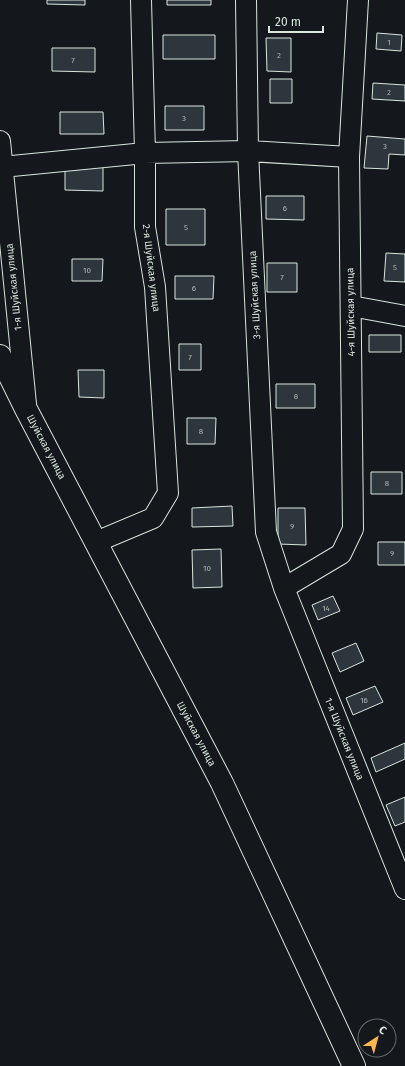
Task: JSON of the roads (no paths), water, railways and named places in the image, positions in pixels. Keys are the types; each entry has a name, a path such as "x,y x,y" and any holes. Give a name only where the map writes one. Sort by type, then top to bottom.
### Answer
{"main road":[{"name":"Шуйская улица","path":"0,356 26,409 222,783 354,1066"}],"street":[{"name":"2-я Шуйская улица","path":"96,542 153,518 168,493 155,287 145,227 145,153 141,0"},
{"name":"3-я Шуйская улица","path":"246,0 248,151 266,532 284,588"},
{"name":"4-я Шуйская улица","path":"284,588 342,554 353,528 349,157 358,0"},
{"name":"1-я Шуйская улица","path":"0,141 26,409"},
{"path":"2,166 145,153 248,151 349,157"},
{"path":"351,306 405,316"},
{"name":"1-я Шуйская улица","path":"284,588 405,890"}]}
